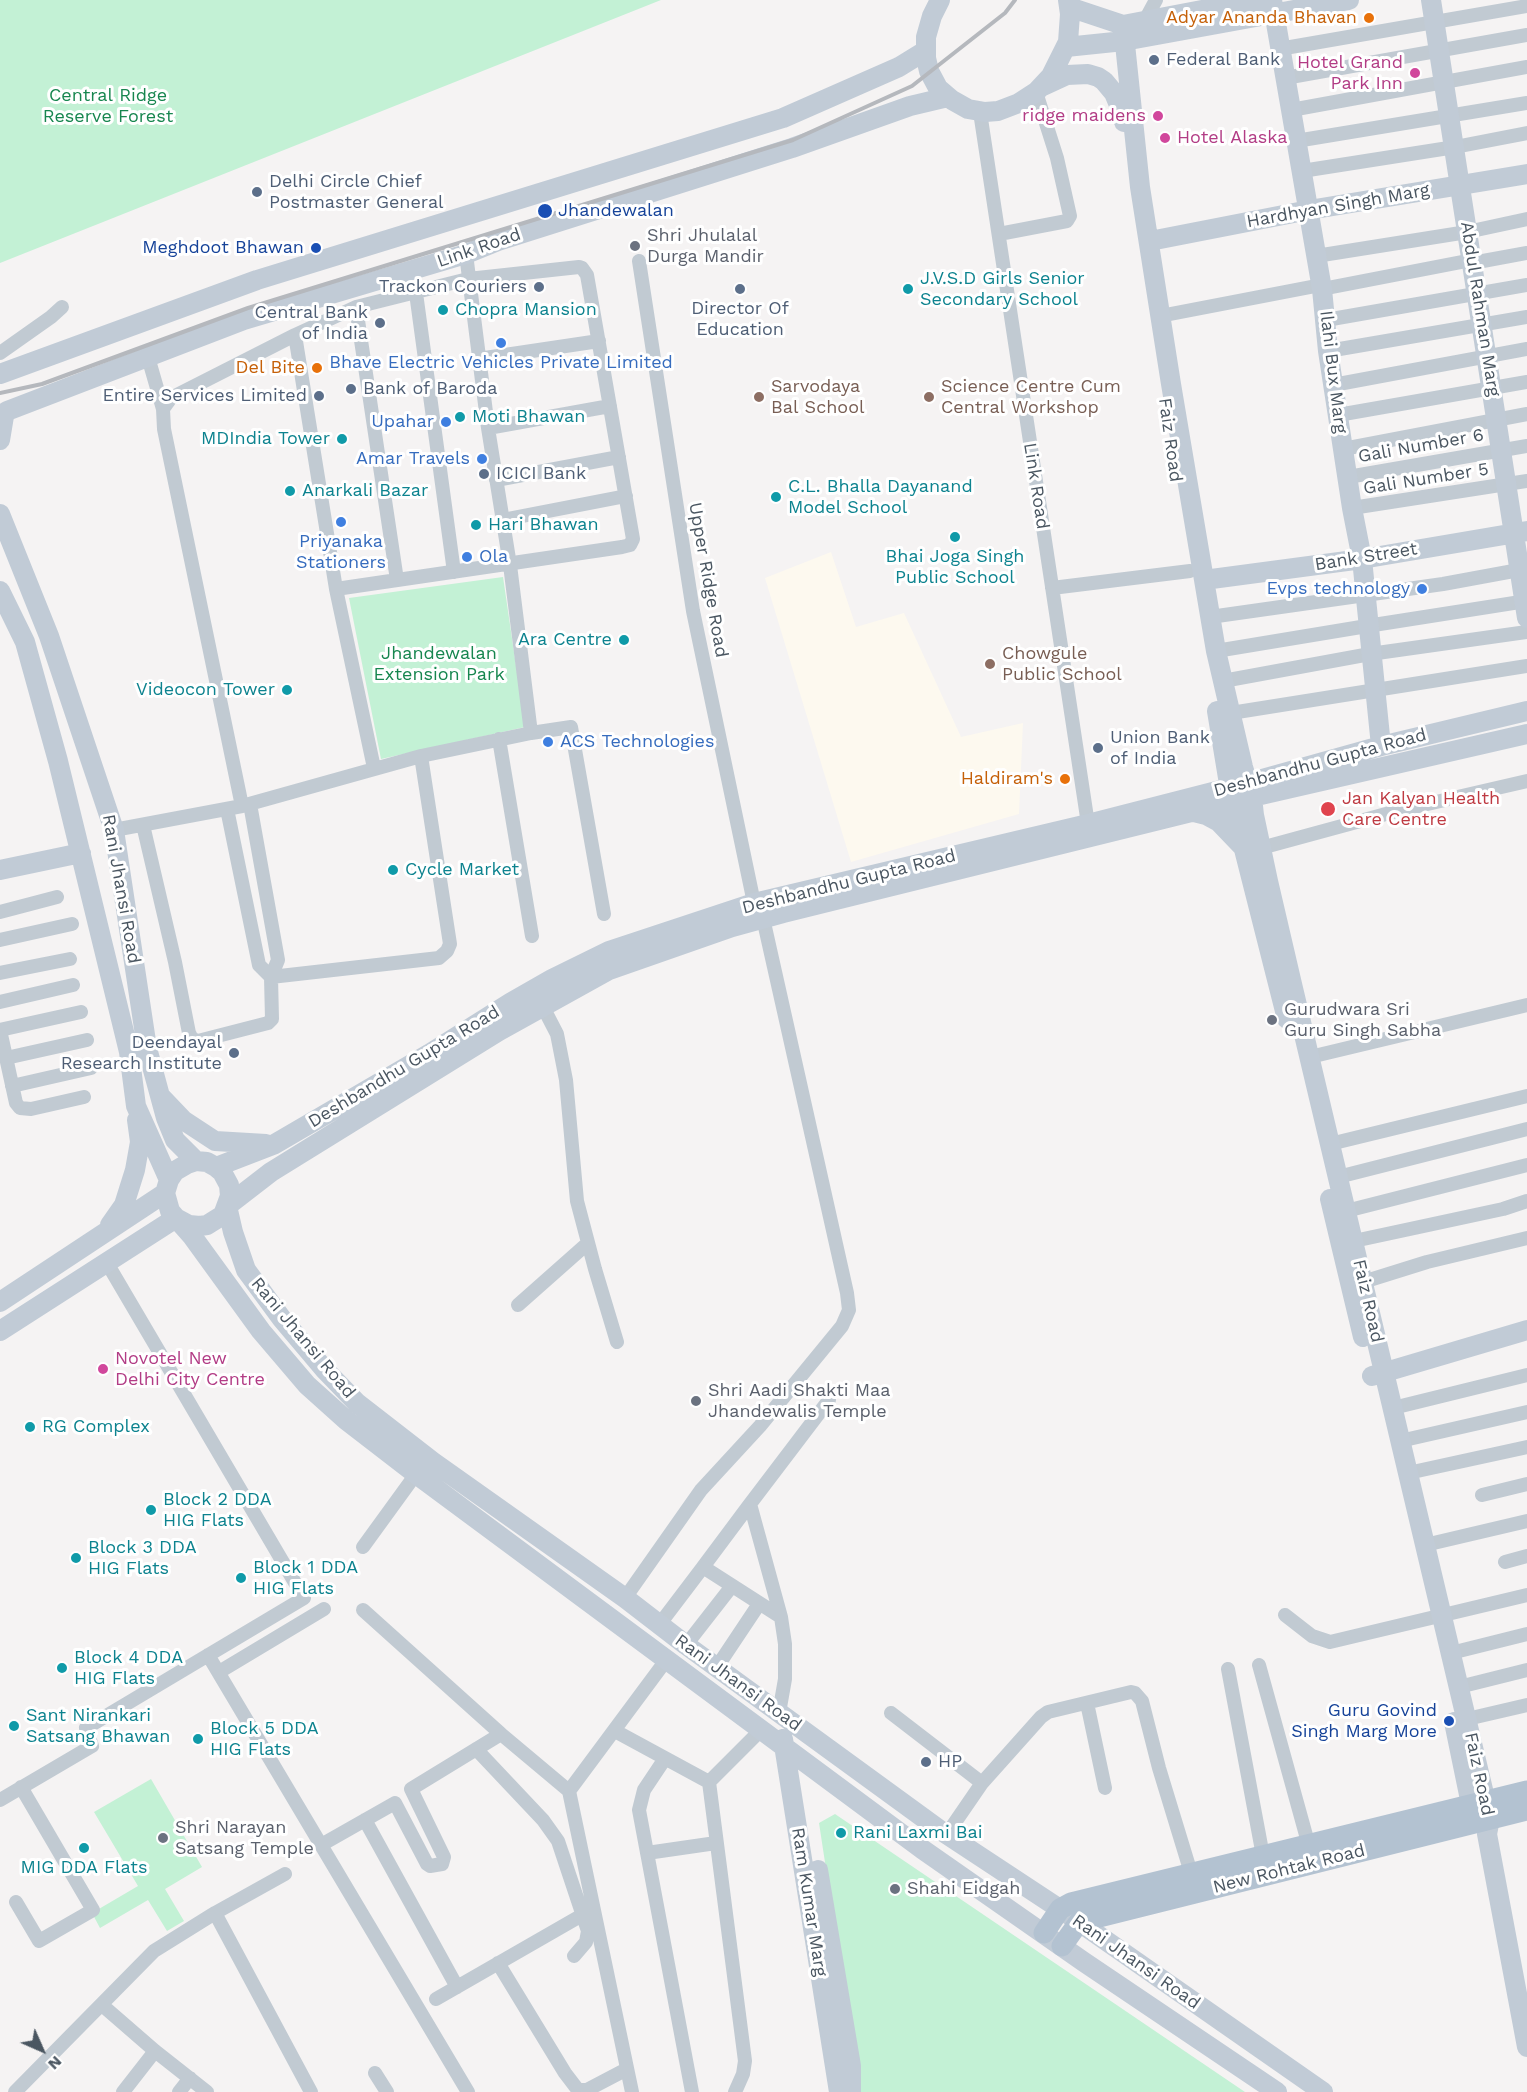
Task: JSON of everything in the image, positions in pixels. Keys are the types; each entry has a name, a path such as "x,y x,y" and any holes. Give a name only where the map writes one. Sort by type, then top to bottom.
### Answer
{"main road":[{"name":"New Rohtak Road","path":"1079,1922 1482,1817 1527,1791"},
{"name":"New Rohtak Road","path":"1060,1909 1122,1890 1309,1846 1527,1810"},
{"path":"1044,1934 1060,1909"},
{"path":"1062,1946 1079,1922"}],"street":[{"path":"940,0 929,23 925,51 931,76 948,97 963,107 980,112 994,112 1007,108 1038,89 1055,70 1066,47 1070,29 1069,4"},
{"path":"1098,0 1119,33 1197,575 1210,617 1231,713 1241,788"},
{"path":"1144,21 1156,0"},
{"path":"1119,33 1144,21 1255,0"},
{"path":"1066,47 1119,33 1273,7 1349,0"},
{"name":"Abdul Rahman Marg","path":"1431,0 1497,419 1505,485 1521,532 1519,570 1526,607"},
{"path":"1069,4 1119,33"},
{"path":"1279,49 1527,6"},
{"name":"Ilahi Bux Marg","path":"1273,7 1322,287 1328,351 1362,559 1381,746"},
{"path":"1285,78 1527,35"},
{"name":"Link Road","path":"0,374 257,280 783,118 899,67 925,51"},
{"path":"1291,110 1527,67"},
{"name":"Faiz Road","path":"1038,89 1067,75 1088,74 1104,81 1114,93 1122,112 1225,752 1241,788 1253,848 1310,1057 1363,1282 1378,1373 1393,1408 1425,1545 1436,1616 1451,1653 1467,1719 1482,1817 1527,2047"},
{"path":"999,234 1067,221 1070,216 1038,89"},
{"name":"Link Road","path":"0,440 4,416 8,411 244,320 466,254 498,241 792,148 910,105 948,97"},
{"path":"1296,141 1527,103"},
{"name":"Link Road","path":"980,112 1088,824"},
{"path":"1302,171 1455,147 1527,133"},
{"name":"Hardhyan Singh Marg","path":"1150,241 1309,210 1527,174"},
{"path":"1316,256 1467,232 1527,219"},
{"path":"1160,316 1527,253"},
{"path":"466,254 478,359 510,565 531,733"},
{"name":"Upper Ridge Road","path":"625,1598 701,1490 768,1417 842,1326 849,1310 847,1293 758,911 693,611 639,261"},
{"path":"163,409 171,398 181,392 356,307 468,279 582,268 587,275 626,496 633,539 630,545 336,590"},
{"path":"1326,320 1527,285"},
{"path":"416,293 454,572"},
{"path":"0,353 62,307"},
{"path":"356,307 398,579"},
{"path":"1328,351 1527,317"},
{"path":"295,335 336,590 374,768"},
{"path":"478,359 599,341"},
{"path":"1333,385 1527,349"},
{"path":"143,825 192,1039 198,1041 268,1023 272,1016 271,977 278,960 164,429 163,409 148,357"},
{"path":"1338,415 1527,382"},
{"path":"488,428 610,406"},
{"path":"1343,449 1527,414"},
{"name":"Gali Number 6","path":"1348,477 1527,446"},
{"path":"496,480 619,457"},
{"name":"Gali Number 5","path":"1352,508 1527,481"},
{"path":"502,520 626,496"},
{"name":"Rani Jhansi Road","path":"0,514 50,636 114,830 147,1048 166,1118 175,1140 196,1161"},
{"name":"Bank Street","path":"1197,575 1362,559 1521,532"},
{"path":"1210,617 1519,570"},
{"path":"1052,588 1197,575"},
{"name":"Rani Jhansi Road","path":"0,591 25,642 81,853 129,1052 136,1106 167,1186"},
{"path":"1216,651 1367,626 1526,607"},
{"path":"1223,681 1370,654 1527,632"},
{"path":"1231,713 1527,666"},
{"name":"Deshbandhu Gupta Road","path":"216,1167 273,1145 429,1054 515,1011 542,1005 609,970 758,911 1194,812 1241,788 1381,746 1527,711"},
{"path":"114,830 246,805 421,756 499,739 571,727 604,914"},
{"name":"Deshbandhu Gupta Road","path":"227,1206 271,1172 515,1011 552,979 609,951 1088,824 1241,788 1527,734"},
{"path":"499,739 532,936"},
{"path":"271,977 439,958 447,951 450,944 421,756"},
{"path":"1253,848 1527,781"},
{"path":"227,809 259,965 271,977"},
{"path":"1194,812 1219,822 1253,848 1347,1278 1378,1373 1436,1616 1441,1659 1482,1817"},
{"path":"0,870 81,853"},
{"path":"0,912 57,897"},
{"path":"0,940 72,924"},
{"path":"0,973 70,959"},
{"path":"0,1002 73,985"},
{"path":"542,1005 557,1034 566,1080 577,1201 617,1342"},
{"path":"1310,1057 1527,1005"},
{"path":"81,1011 0,1030 16,1103 20,1108 24,1110 84,1097"},
{"path":"6,1058 87,1040"},
{"path":"12,1086 91,1068"},
{"path":"160,1096 183,1120 214,1141 273,1145"},
{"path":"1330,1144 1527,1096"},
{"path":"104,1234 124,1205 135,1170 140,1142 136,1106"},
{"path":"1338,1177 1527,1129"},
{"path":"0,1302 104,1234 167,1186 175,1171 187,1164 196,1161 207,1162 216,1167 222,1172 229,1185 231,1196 218,1219 202,1226 189,1225 176,1218 168,1206 167,1186"},
{"path":"1346,1210 1527,1165"},
{"path":"1354,1241 1527,1202"},
{"name":"Rani Jhansi Road","path":"227,1206 232,1232 246,1270 282,1319 325,1370 357,1403 433,1462 625,1598 686,1645 947,1834 1079,1922 1323,2092"},
{"path":"0,1331 176,1218"},
{"name":"Rani Jhansi Road","path":"176,1218 192,1236 261,1331 308,1385 346,1420 922,1849 1277,2092"},
{"path":"1363,1282 1427,1262 1527,1238"},
{"path":"518,1305 588,1244"},
{"path":"0,1800 92,1746 86,1728 304,1598 107,1263"},
{"path":"1378,1373 1527,1330"},
{"path":"1393,1408 1527,1375"},
{"path":"659,1625 829,1401"},
{"path":"1400,1441 1527,1412"},
{"path":"1408,1473 1527,1447"},
{"path":"363,1547 416,1474"},
{"path":"1482,1495 1527,1484"},
{"path":"750,1504 781,1617 785,1644 787,1719"},
{"path":"1425,1545 1527,1521"},
{"path":"1505,1562 1527,1556"},
{"path":"703,1567 781,1617"},
{"path":"686,1645 732,1586"},
{"path":"1285,1615 1311,1636 1330,1642 1527,1595"},
{"path":"717,1667 759,1604"},
{"path":"219,1672 324,1609"},
{"path":"363,1610 501,1734 569,1791 632,2092"},
{"path":"1451,1653 1527,1634"},
{"path":"208,1655 468,2092"},
{"path":"569,1791 667,1659"},
{"path":"1259,1665 1309,1846"},
{"path":"1228,1669 1263,1856"},
{"path":"1459,1687 1527,1670"},
{"path":"947,1834 982,1783 1041,1717 1048,1713 1131,1692 1142,1701 1159,1768 1191,1873"},
{"path":"1087,1703 1105,1788"},
{"path":"1467,1719 1527,1705"},
{"path":"891,1713 982,1783"},
{"name":"Ram Kumar Marg","path":"787,1719 835,2086"},
{"path":"709,1782 762,1730"},
{"path":"615,1731 664,1760 709,1782"},
{"path":"321,1845 395,1803 427,1864 430,1866 442,1864 444,1857 411,1789 501,1734"},
{"path":"476,1749 552,1830 558,1841 588,1931 586,1942 574,1956"},
{"path":"792,1752 850,2066 851,2092"},
{"path":"664,1760 644,1790 639,1810 692,2092"},
{"path":"709,1782 745,2061 743,2074 735,2092"},
{"path":"16,1902 39,1941 93,1910 21,1787"},
{"path":"365,1820 457,1987"},
{"path":"647,1853 716,1843"},
{"path":"15,2092 154,1951 215,1912 285,1874"},
{"path":"215,1912 311,2092"},
{"path":"436,1999 584,1914"},
{"path":"498,1963 565,2073 578,2090 587,2090 627,2069"},
{"path":"102,2005 207,2092"},
{"path":"123,2092 155,2051"},
{"path":"375,2073 387,2092"},
{"path":"178,2092 189,2078"}],"shaded area":[{"path":"831,552 856,627 904,613 961,737 1023,723 1019,814 851,862 765,578"}],"green space":[{"name":"Central Ridge Reserve Forest","path":"0,0 661,0 0,263"},
{"name":"Jhandewalan Extension Park","path":"503,577 525,727 381,759 349,598"},
{"path":"151,1779 202,1867 165,1889 184,1921 167,1931 148,1900 100,1928 92,1913 138,1886 94,1812"},
{"name":"Shahi Eidgah","path":"835,1814 1245,2092 860,2092 819,1823"}],"railway":[{"path":"0,393 42,384 248,308 793,140 912,86 1005,13 1015,0"}],"place":[{"name":"Adyar Ananda Bhavan","path":"1369,18"},
{"name":"Federal Bank","path":"1154,60"},
{"name":"Hotel Grand Park Inn","path":"1415,73"},
{"name":"ridge maidens","path":"1158,116"},
{"name":"Hotel Alaska","path":"1165,138"},
{"name":"Delhi Circle Chief Postmaster General","path":"257,192"},
{"name":"Jhandewalan","path":"545,211"},
{"name":"Shri Jhulalal Durga Mandir","path":"635,246"},
{"name":"Meghdoot Bhawan","path":"316,248"},
{"name":"Trackon Couriers","path":"539,287"},
{"name":"Director Of Education","path":"740,289"},
{"name":"J.V.S.D Girls Senior Secondary School","path":"908,289"},
{"name":"Chopra Mansion","path":"443,310"},
{"name":"Central Bank of India","path":"380,323"},
{"name":"Bhave Electric Vehicles Private Limited","path":"501,343"},
{"name":"Del Bite","path":"317,368"},
{"name":"Bank of Baroda","path":"351,389"},
{"name":"Entire Services Limited","path":"319,396"},
{"name":"Sarvodaya Bal School","path":"759,397"},
{"name":"Science Centre Cum Central Workshop","path":"929,397"},
{"name":"Moti Bhawan","path":"460,417"},
{"name":"Upahar","path":"446,422"},
{"name":"MDIndia Tower","path":"342,439"},
{"name":"Amar Travels","path":"482,459"},
{"name":"ICICI Bank","path":"484,474"},
{"name":"Anarkali Bazar","path":"290,491"},
{"name":"C.L. Bhalla Dayanand Model School","path":"776,497"},
{"name":"Priyanaka Stationers","path":"341,522"},
{"name":"Hari Bhawan","path":"476,525"},
{"name":"Bhai Joga Singh Public School","path":"955,537"},
{"name":"Ola","path":"467,557"},
{"name":"Evps technology","path":"1422,589"},
{"name":"Ara Centre","path":"624,640"},
{"name":"Chowgule Public School","path":"990,664"},
{"name":"Videocon Tower","path":"287,690"},
{"name":"ACS Technologies","path":"548,742"},
{"name":"Union Bank of India","path":"1098,748"},
{"name":"Haldiram's","path":"1065,779"},
{"name":"Jan Kalyan Health Care Centre","path":"1328,809"},
{"name":"Cycle Market","path":"393,870"},
{"name":"Gurudwara Sri Guru Singh Sabha","path":"1272,1020"},
{"name":"Deendayal Research Institute","path":"234,1053"},
{"name":"Novotel New Delhi City Centre","path":"103,1369"},
{"name":"Shri Aadi Shakti Maa Jhandewalis Temple","path":"696,1401"},
{"name":"RG Complex","path":"30,1427"},
{"name":"Block 2 DDA HIG Flats","path":"151,1510"},
{"name":"Block 3 DDA HIG Flats","path":"76,1558"},
{"name":"Block 1 DDA HIG Flats","path":"241,1578"},
{"name":"Block 4 DDA HIG Flats","path":"62,1668"},
{"name":"Guru Govind Singh Marg More","path":"1449,1721"},
{"name":"Sant Nirankari Satsang Bhawan","path":"14,1726"},
{"name":"Block 5 DDA HIG Flats","path":"198,1739"},
{"name":"HP","path":"926,1762"},
{"name":"Rani Laxmi Bai","path":"841,1833"},
{"name":"Shri Narayan Satsang Temple","path":"163,1838"},
{"name":"MIG DDA Flats","path":"84,1848"},
{"name":"Shahi Eidgah","path":"895,1889"}]}
